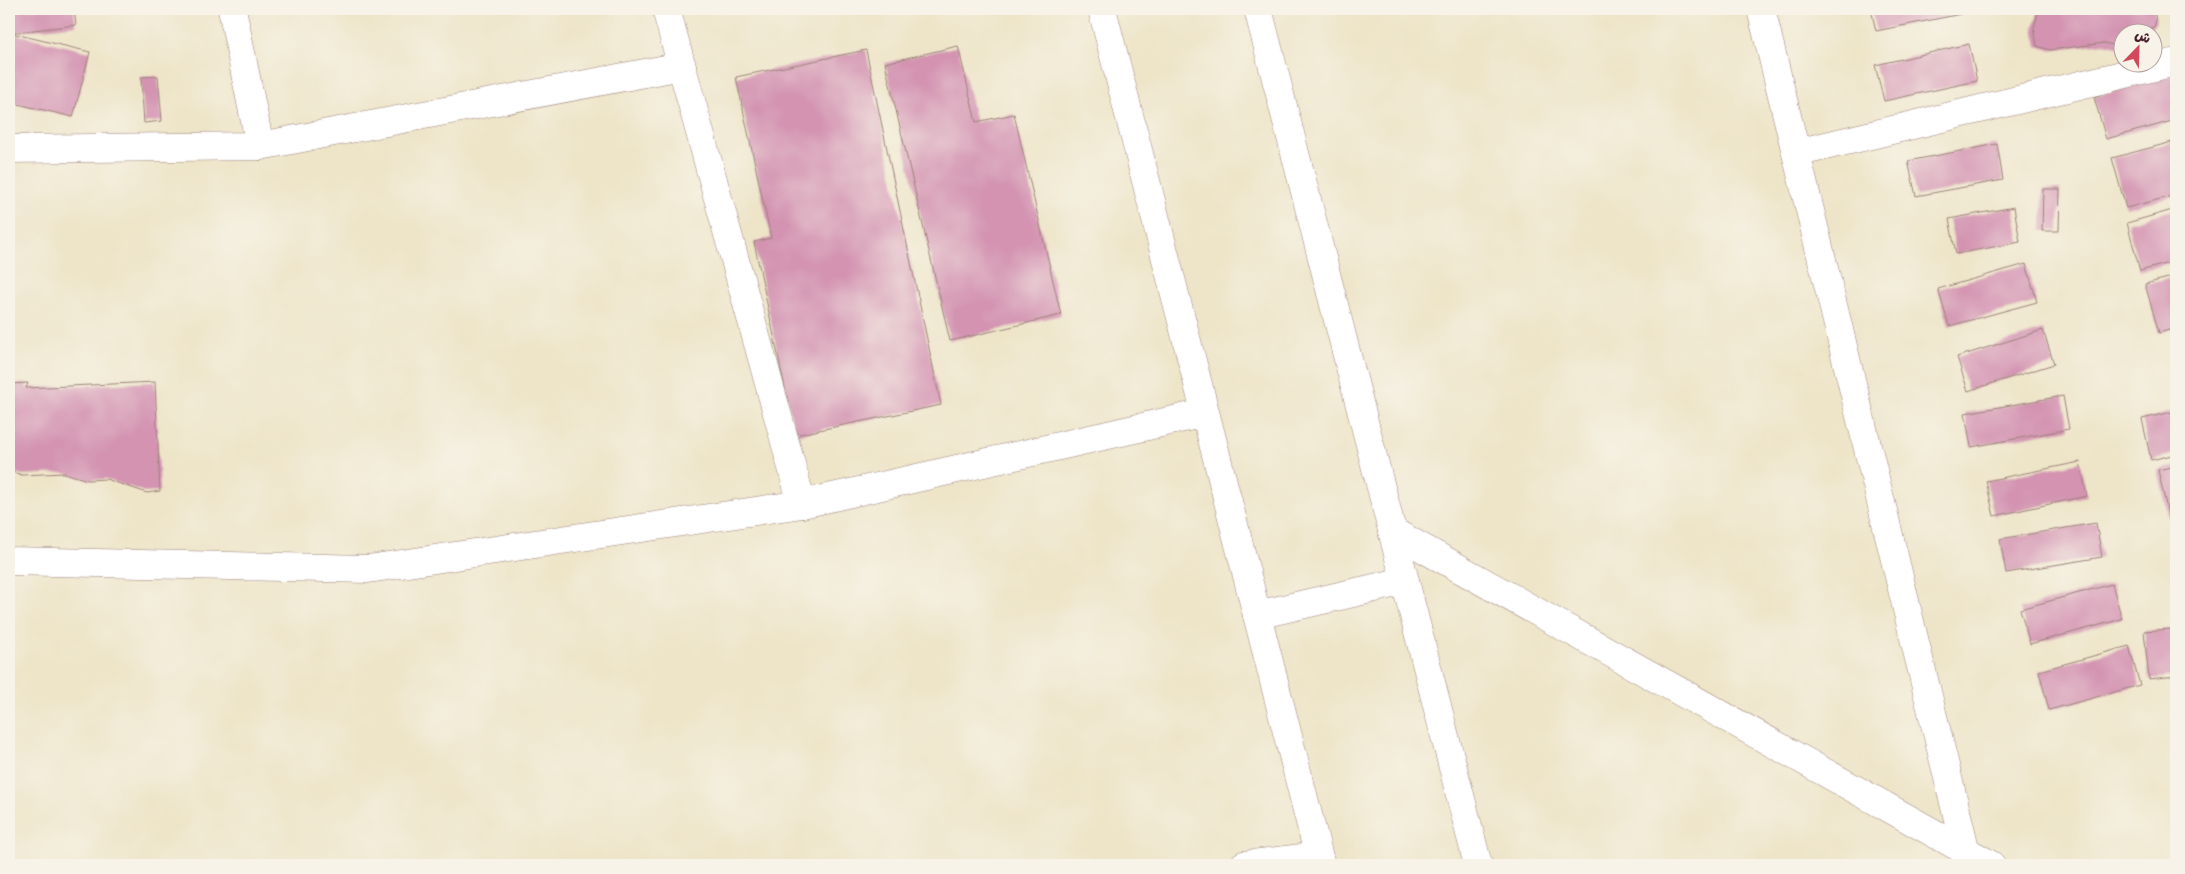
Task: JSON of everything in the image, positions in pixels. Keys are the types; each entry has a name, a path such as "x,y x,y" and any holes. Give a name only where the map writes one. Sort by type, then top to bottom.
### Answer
{"street":[{"path":"232,9 260,146"},
{"path":"666,9 802,504"},
{"path":"1102,9 1320,861 1244,865"},
{"path":"1258,9 1478,865"},
{"path":"1761,9 1966,852"},
{"path":"1796,153 2176,62"},
{"path":"9,149 260,146 682,66"},
{"path":"9,561 368,569 802,504 1205,412"},
{"path":"1392,531 1991,865"},
{"path":"1257,615 1405,581"}],"building":[{"path":"9,9 74,9 76,25 9,33"},
{"path":"1871,9 1960,9 1961,14 1876,31"},
{"path":"2039,9 2154,9 2156,21 2112,22 2112,45 2104,43 2050,50 2037,46 2034,27"},
{"path":"11,33 90,52 73,117 9,102 9,43"},
{"path":"1969,44 1977,81 1884,101 1875,65"},
{"path":"958,46 976,122 1014,114 1061,315 950,341 885,63"},
{"path":"866,50 941,405 795,435 754,242 771,238 736,77"},
{"path":"2176,74 2176,120 2106,139 2094,97"},
{"path":"158,76 162,121 144,123 141,77"},
{"path":"2176,141 2176,195 2126,208 2112,158"},
{"path":"1997,144 2003,180 1916,196 1908,161"},
{"path":"2043,189 2060,189 2059,231 2042,231"},
{"path":"2014,207 2020,242 1956,254 1949,219"},
{"path":"2176,209 2176,261 2140,271 2127,223"},
{"path":"2026,264 2037,302 1949,326 1938,289"},
{"path":"2176,276 2176,328 2159,333 2145,284"},
{"path":"2043,330 2054,364 1968,391 1957,357"},
{"path":"155,382 160,491 147,493 106,479 88,480 64,473 22,475 9,471 9,384 28,383 26,388"},
{"path":"2063,396 2069,429 1971,447 1965,413"},
{"path":"2176,411 2176,454 2151,460 2142,419"},
{"path":"2080,462 2087,496 1994,516 1986,481"},
{"path":"2176,466 2176,521 2170,523 2158,470"},
{"path":"2096,523 2102,557 2006,573 2000,539"},
{"path":"2112,584 2122,619 2030,644 2020,609"},
{"path":"2171,629 2176,676 2149,679 2144,631"},
{"path":"2129,646 2140,685 2049,710 2039,671"}]}
